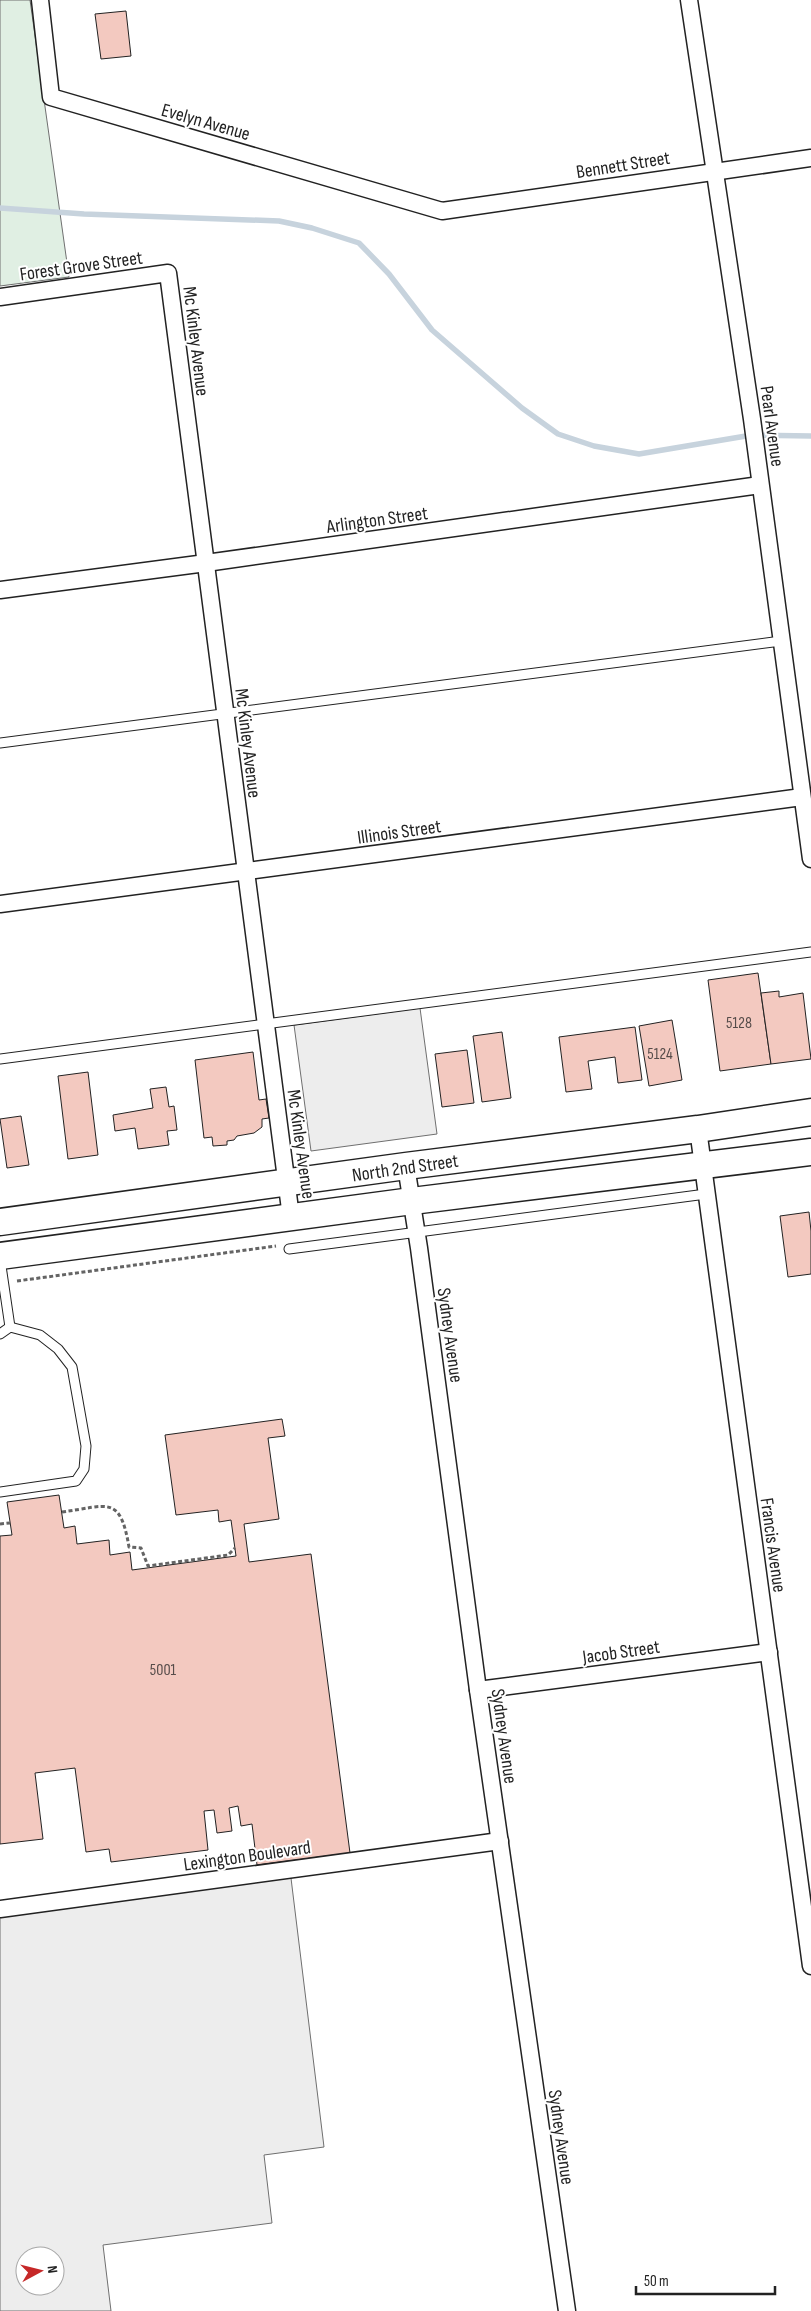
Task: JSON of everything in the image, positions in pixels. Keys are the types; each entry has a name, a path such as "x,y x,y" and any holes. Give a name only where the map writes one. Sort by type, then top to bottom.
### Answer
{"main road":[{"name":"North 2nd Street","path":"0,1222 287,1184 406,1166 698,1129 811,1112"},
{"name":"North 2nd Street","path":"0,1257 412,1201 811,1152"}],"street":[{"name":"Evelyn Avenue","path":"40,0 51,97 442,211"},
{"name":"Pearl Avenue","path":"689,0 752,419 811,859"},
{"name":"Bennett Street","path":"442,211 715,170 811,158"},
{"name":"Forest Grove Street","path":"0,297 168,273"},
{"name":"Mc Kinley Avenue","path":"168,273 291,1217"},
{"name":"Arlington Street","path":"0,590 206,564 760,485"},
{"name":"Illinois Street","path":"0,904 802,797"},
{"name":"Francis Avenue","path":"698,1129 811,1966"},
{"name":"Sydney Avenue","path":"406,1166 417,1232 478,1690 567,2311"},
{"name":"Jacob Street","path":"478,1690 769,1652"},
{"name":"Lexington Boulevard","path":"0,1910 500,1841"}],"lane":[{"path":"0,743 781,641"},
{"path":"0,1059 811,952"},
{"path":"289,1249 706,1194"},
{"path":"0,1257 10,1328"},
{"path":"0,1334 10,1328 40,1335 58,1349 72,1367 86,1446 84,1469 76,1481 0,1492"}],"path":[{"path":"4,1283 276,1246"},
{"path":"62,1512 106,1506 117,1511 124,1522 129,1547 141,1548 148,1566 228,1555 235,1548"},
{"path":"0,1524 10,1523"}],"green space":[{"path":"0,0 30,0 69,277 0,286"}],"shaded area":[{"path":"420,1008 437,1134 311,1151 294,1025"},
{"path":"290,1870 324,2147 264,2155 272,2223 103,2245 111,2311 0,2311 0,1909"}],"building":[{"path":"126,11 131,56 101,59 95,14"},
{"path":"758,973 771,1064 720,1071 708,980"},
{"path":"779,991 779,997 803,993 811,1059 771,1064 761,993"},
{"path":"672,1020 682,1080 649,1086 639,1026"},
{"path":"635,1027 642,1080 618,1083 615,1057 588,1061 592,1089 566,1092 559,1037"},
{"path":"502,1032 511,1098 482,1102 473,1036"},
{"path":"467,1050 474,1103 442,1107 435,1054"},
{"path":"253,1052 259,1100 266,1099 269,1118 262,1119 262,1127 254,1133 237,1136 234,1140 227,1141 227,1145 213,1146 212,1137 204,1138 195,1060"},
{"path":"88,1072 98,1155 68,1159 58,1076"},
{"path":"166,1087 169,1107 174,1106 177,1130 167,1131 169,1145 138,1149 135,1128 115,1131 113,1115 153,1108 150,1089"},
{"path":"21,1116 29,1165 7,1168 0,1119"},
{"path":"809,1212 811,1274 788,1277 780,1216"},
{"path":"282,1419 285,1436 268,1438 279,1519 244,1524 249,1562 311,1554 350,1853 257,1865 252,1824 241,1826 238,1806 229,1808 232,1831 217,1833 214,1810 204,1811 208,1850 111,1862 109,1849 86,1852 75,1768 35,1773 43,1839 0,1844 0,1536 12,1535 7,1502 59,1495 64,1528 75,1526 77,1544 109,1540 110,1555 130,1552 132,1570 236,1556 231,1520 219,1522 218,1510 176,1515 165,1435"}],"waterway":[{"path":"0,208 84,214 279,221 312,228 359,243 389,274 432,330 522,408 558,434 594,446 639,454 752,435 811,436"}]}
